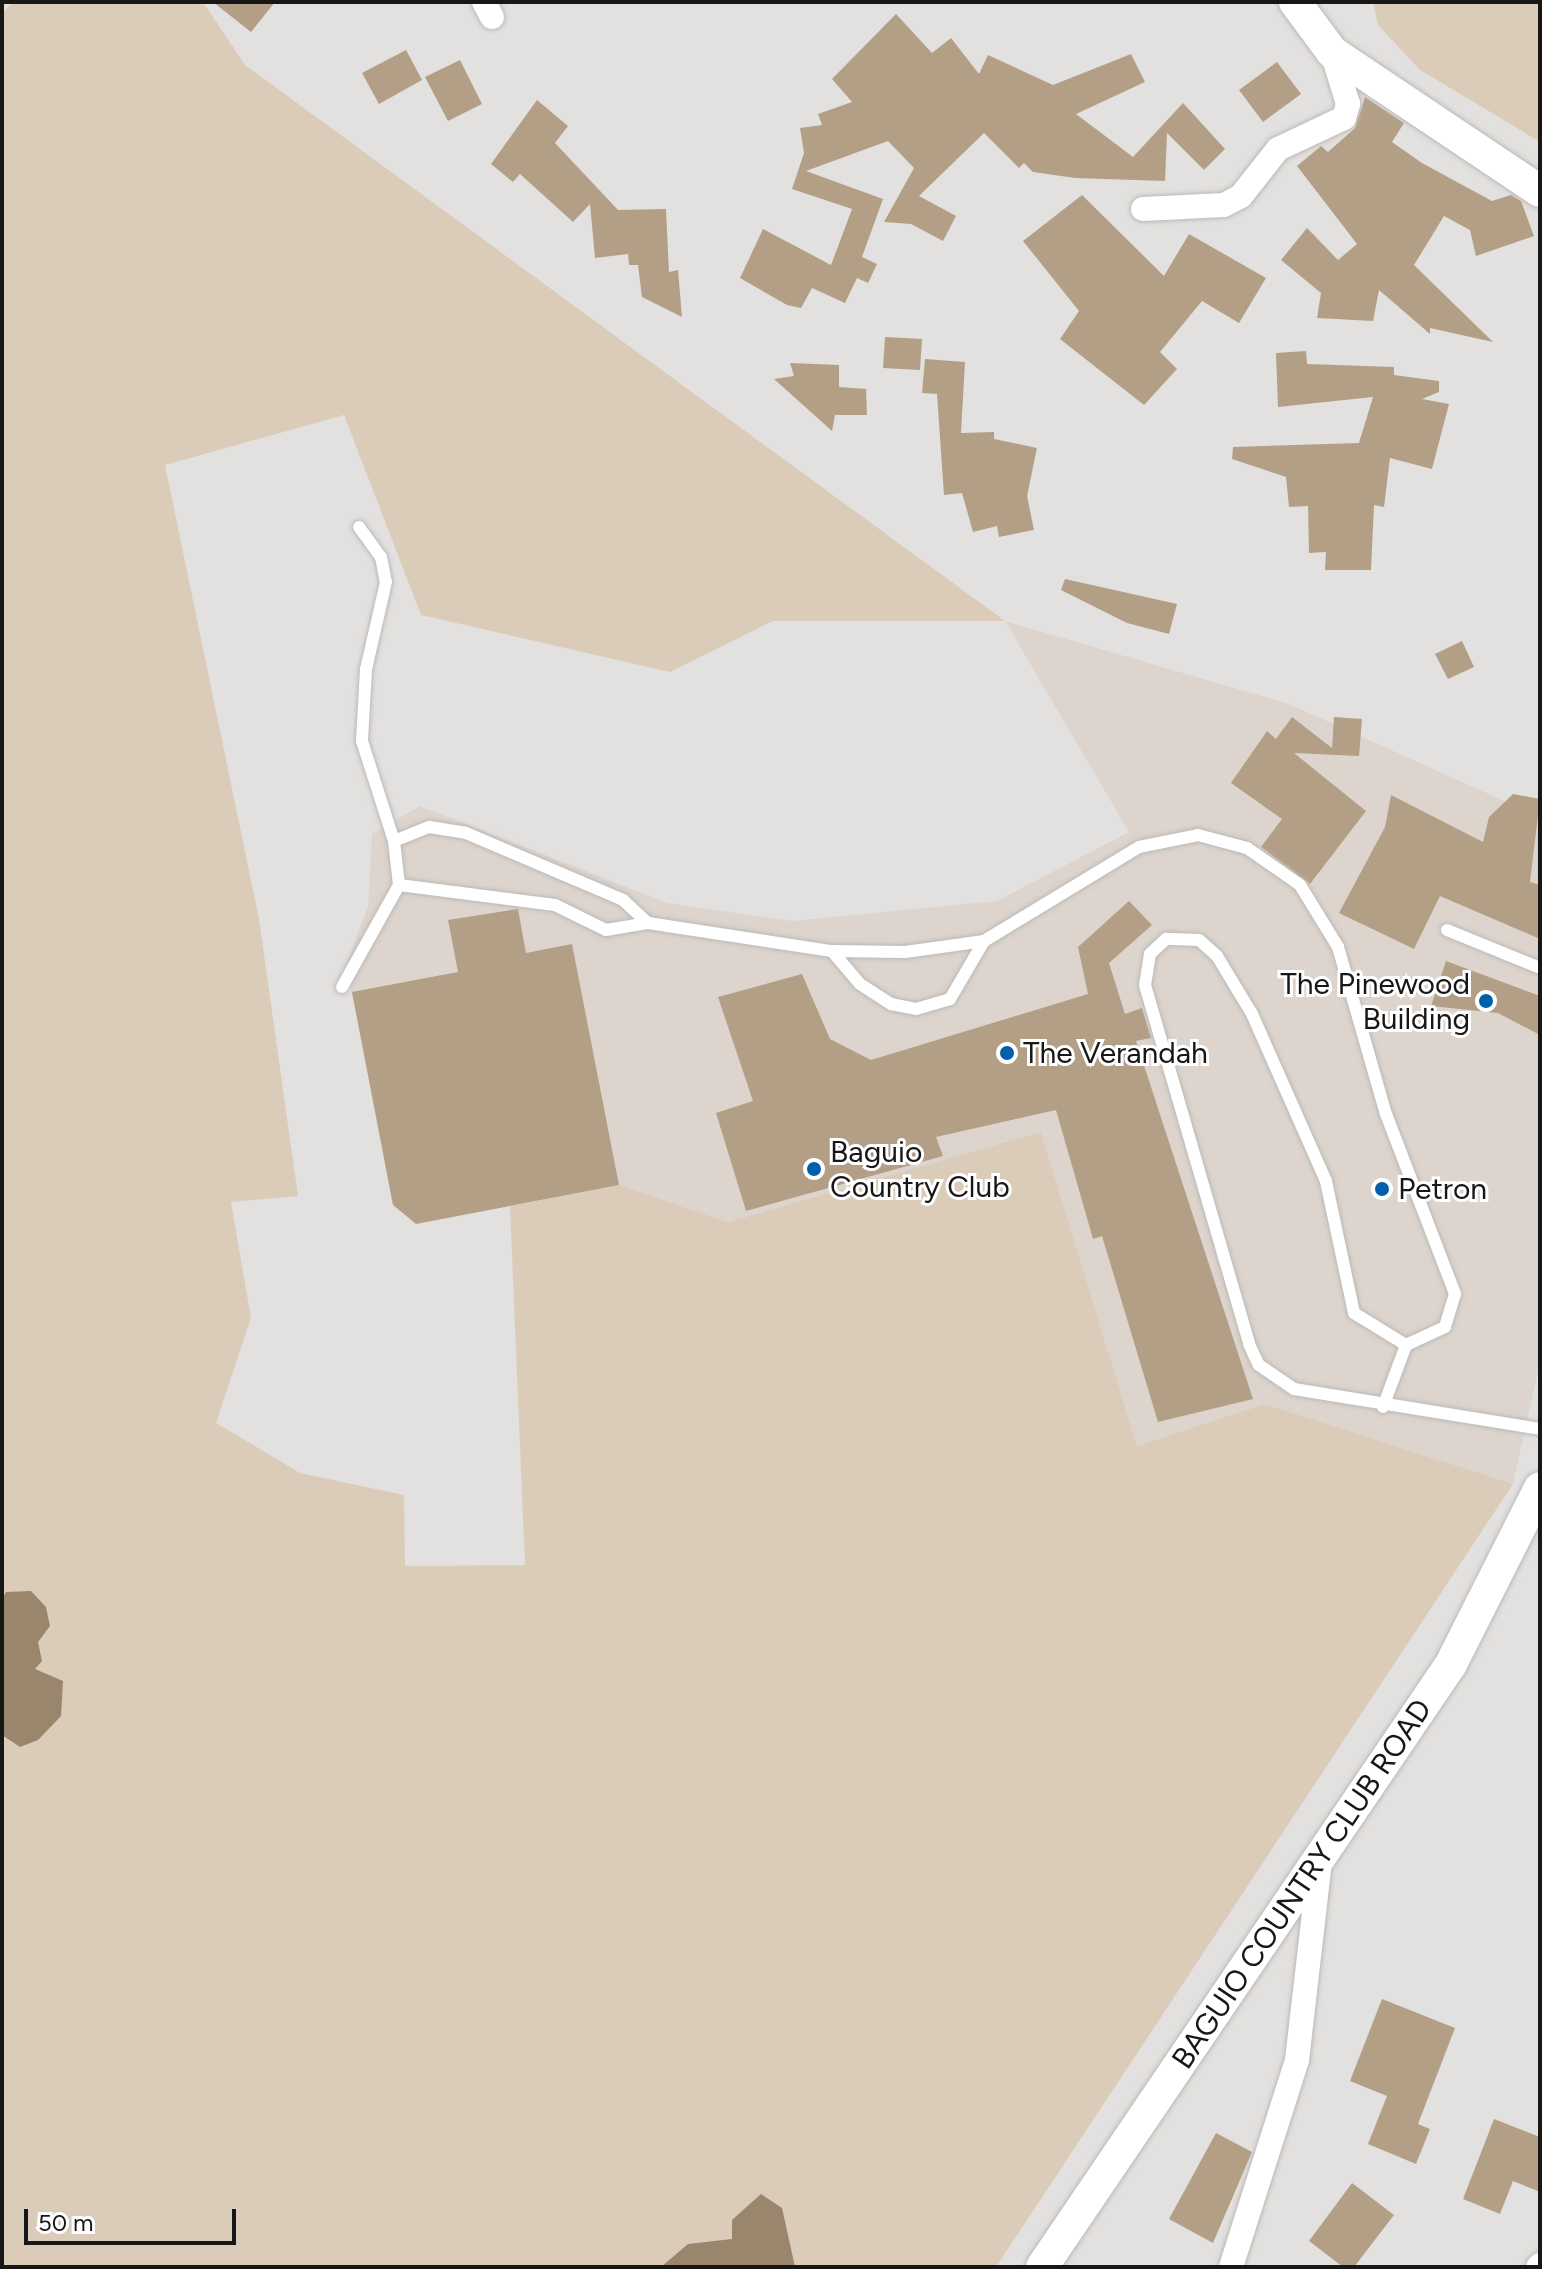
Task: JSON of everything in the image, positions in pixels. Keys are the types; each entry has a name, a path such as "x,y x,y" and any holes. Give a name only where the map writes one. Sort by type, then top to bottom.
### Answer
{"main road":[{"path":"1295,2 1332,52 1540,191"},
{"name":"BAGUIO COUNTRY CLUB ROAD","path":"1042,2267 1308,1899 1320,1860 1451,1664 1534,1526 1540,1488"}],"street":[{"path":"1143,209 1224,205 1241,196 1278,149 1344,118 1348,104 1332,52"},
{"path":"1231,2267 1297,2060 1308,1899"}],"lane":[{"path":"342,987 399,885 394,841 362,741 366,669 386,582 381,557 359,527"},
{"path":"394,841 429,827 466,833 623,900 648,923"},
{"path":"399,885 555,905 606,930 648,923 832,951 905,952 984,941 1139,847 1198,835 1247,848 1300,885 1338,947 1386,1114 1452,1273 1453,1312 1445,1327 1406,1345 1383,1407"},
{"path":"1447,930 1540,968"},
{"path":"1406,1345 1368,1328 1349,1303 1326,1181 1252,1014 1217,956 1199,940 1166,939 1150,954 1145,985 1249,1344 1259,1365 1294,1389 1383,1407 1540,1429"},
{"path":"832,951 860,984 891,1004 916,1009 950,999 984,941"}],"shaded area":[{"path":"13,2 203,2 245,65 1005,621 773,621 670,672 421,615 344,415 165,465 259,919 298,1196 231,1202 251,1318 216,1423 300,1473 404,1495 405,1566 525,1565 510,1206 619,1185 728,1222 1041,1132 1137,1446 1265,1404 1513,1484 996,2267 2,2267 2,13"},
{"path":"1373,2 1540,2 1540,142 1420,70 1378,25"},
{"path":"1005,621 1289,704 1540,817 1540,1363 1513,1484 1265,1404 1137,1446 1041,1132 728,1222 619,1185 393,1205 346,964 368,907 372,834 420,806 667,903 792,921 997,901 1129,832"},
{"path":"31,1591 46,1607 50,1626 38,1642 42,1661 35,1669 63,1681 61,1716 38,1740 20,1747 2,1735 2,1599 6,1592"},
{"path":"761,2194 782,2208 795,2267 661,2267 688,2244 732,2239 732,2220"}],"building":[{"path":"213,2 275,2 251,32"},
{"path":"896,14 932,53 951,38 979,74 988,55 1053,85 1131,54 1145,82 1076,114 1133,157 1183,103 1225,149 1204,170 1167,133 1165,181 1075,178 1033,172 1024,163 1019,168 984,133 919,196 956,216 943,241 911,224 884,222 914,168 888,141 806,171 883,199 862,257 877,264 868,283 857,278 845,303 812,288 801,308 787,305 740,278 763,229 831,265 852,209 792,189 804,153 800,128 822,125 818,114 852,102 832,79"},
{"path":"406,50 422,80 379,104 362,73"},
{"path":"460,60 482,104 448,121 425,77"},
{"path":"1277,62 1301,94 1263,122 1239,90"},
{"path":"1365,97 1404,123 1392,142 1422,163 1492,201 1511,195 1521,201 1534,236 1476,256 1470,230 1444,216 1414,265 1493,342 1430,328 1430,334 1379,290 1373,321 1317,318 1321,293 1281,260 1307,228 1338,260 1357,244 1297,166 1321,146 1328,152 1355,128"},
{"path":"537,100 568,126 555,143 618,210 666,209 669,272 678,270 682,317 642,297 638,265 629,265 628,254 595,258 590,204 573,222 520,174 513,182 491,164"},
{"path":"1082,195 1164,276 1189,234 1266,278 1239,323 1202,301 1160,352 1177,369 1144,405 1060,339 1079,311 1023,241"},
{"path":"885,337 922,339 920,370 883,368"},
{"path":"1306,351 1307,364 1394,367 1394,375 1439,381 1439,392 1422,399 1449,404 1432,469 1390,458 1384,507 1374,505 1371,570 1325,570 1326,552 1309,553 1308,506 1289,507 1286,477 1232,459 1233,447 1359,443 1373,397 1278,407 1276,353"},
{"path":"925,359 965,362 961,433 994,432 994,439 1037,448 1027,496 1034,530 999,537 997,526 973,532 962,493 944,495 937,394 922,393"},
{"path":"790,363 839,365 839,387 866,389 867,415 835,415 832,431 774,379 794,376"},
{"path":"1065,579 1177,604 1169,634 1127,623 1061,590"},
{"path":"1462,641 1474,667 1448,679 1435,654"},
{"path":"1292,717 1332,748 1334,717 1362,719 1359,756 1294,753 1366,811 1310,884 1261,847 1282,819 1231,783 1267,731 1276,739"},
{"path":"1513,794 1540,799 1530,882 1540,885 1540,939 1440,896 1414,949 1339,913 1385,827 1391,795 1483,842 1489,817"},
{"name":"Baguio Country Club","path":"1129,901 1152,925 1109,963 1125,1014 1142,1008 1151,1038 1136,1041 1253,1399 1158,1422 1102,1236 1093,1239 1056,1110 936,1137 943,1156 746,1211 716,1113 753,1101 718,997 802,974 830,1039 871,1060 1088,994 1078,947"},
{"path":"518,909 526,953 572,944 619,1185 416,1224 393,1205 352,992 458,972 448,920"},
{"name":"The Pinewood Building","path":"1446,961 1540,996 1540,1035 1498,1013 1431,1006"},
{"path":"1382,1999 1455,2028 1418,2124 1430,2129 1416,2164 1368,2144 1387,2096 1350,2081"},
{"path":"1494,2119 1540,2137 1540,2192 1513,2181 1500,2214 1463,2199"},
{"path":"1216,2133 1252,2152 1213,2243 1169,2219"},
{"path":"1352,2183 1394,2215 1354,2267 1343,2267 1309,2241"}],"place":[{"name":"The Pinewood Building","path":"1486,1001"},
{"name":"The Verandah","path":"1007,1053"},
{"name":"Baguio Country Club","path":"814,1169"},
{"name":"Petron","path":"1382,1189"}]}
